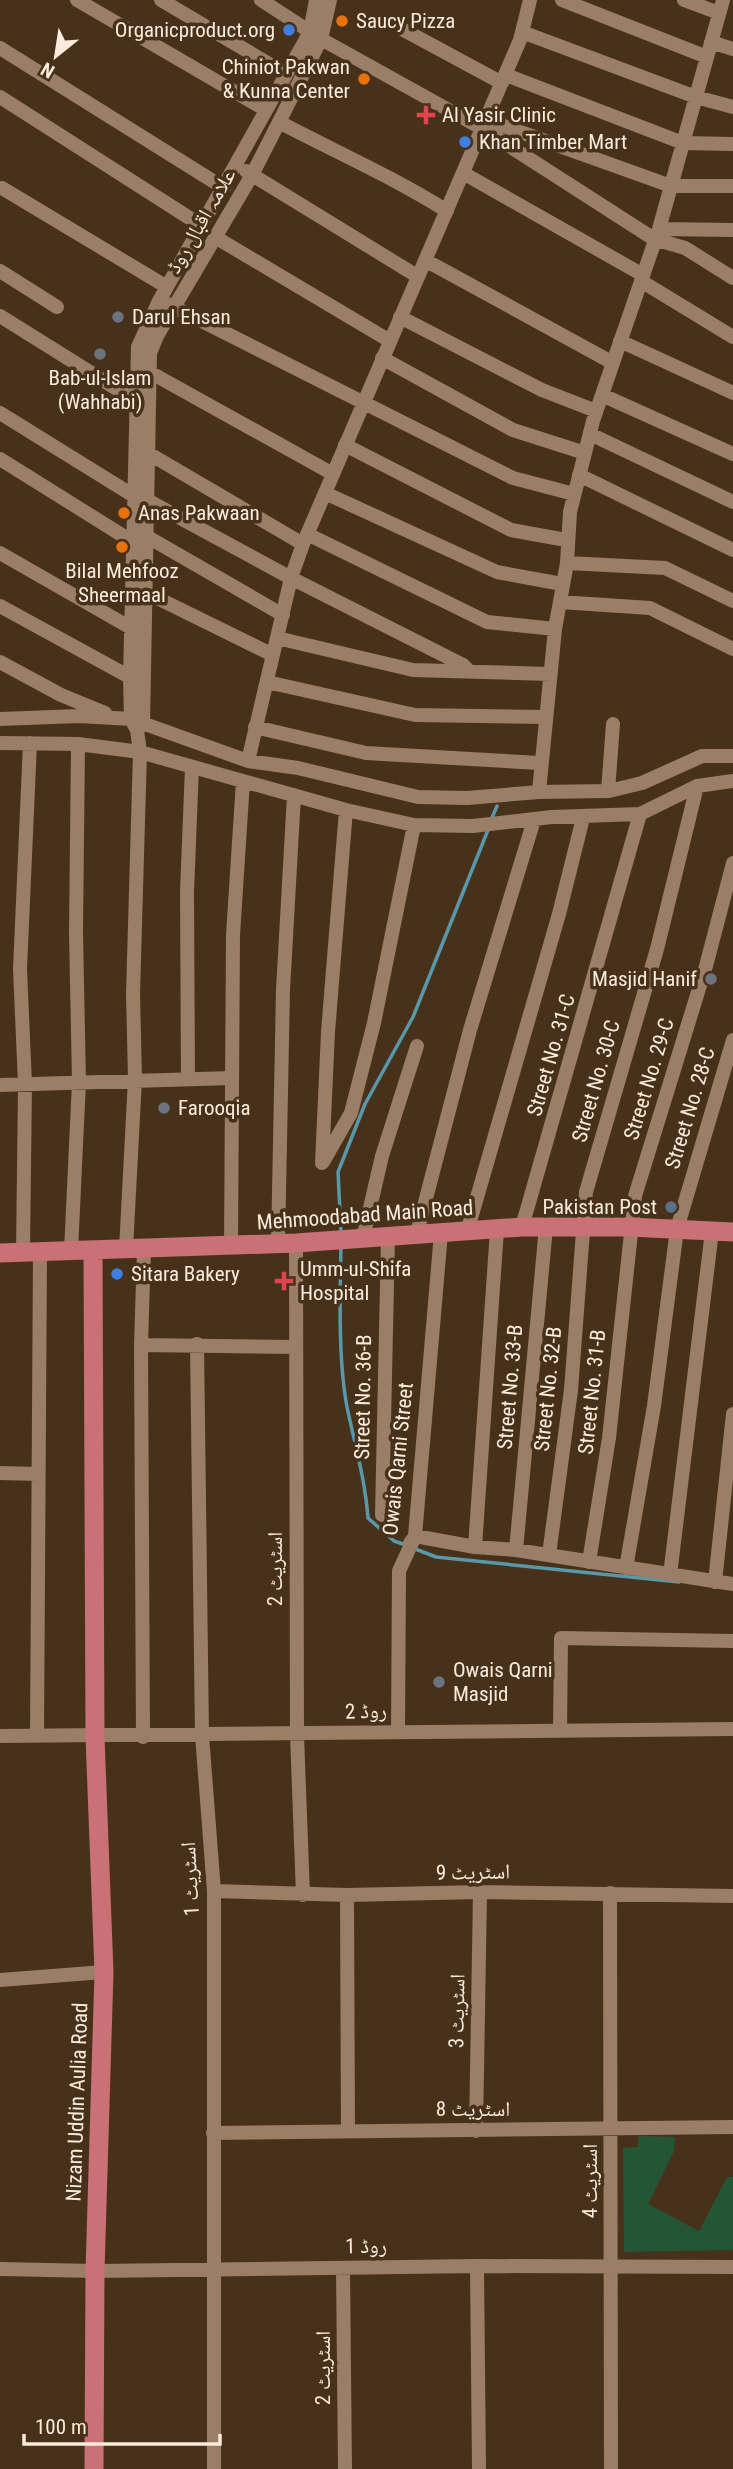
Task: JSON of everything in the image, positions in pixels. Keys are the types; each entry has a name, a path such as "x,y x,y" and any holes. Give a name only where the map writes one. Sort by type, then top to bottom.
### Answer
{"main road":[{"name":"Mehmoodabad Main Road","path":"0,1253 294,1243 522,1227 727,1228"},
{"name":"Nizam Uddin Aulia Road","path":"93,1250 95,1737 104,1972 95,2271 94,2469"}],"street":[{"path":"77,0 266,110"},
{"path":"161,0 286,74"},
{"path":"261,0 316,36 485,124 656,234 731,276"},
{"name":"علامہ اقبال روڈ","path":"143,1737 141,1345 135,1249 133,994 139,750 131,628 140,539 144,368 138,346 159,301 237,166 286,74 316,36 316,0"},
{"name":"علامہ اقبال روڈ","path":"144,368 153,345 252,175 279,122 330,0"},
{"path":"248,761 291,578 305,539 504,79 522,32 530,0"},
{"path":"562,0 707,57"},
{"path":"539,792 539,763 555,629 567,563 566,540 574,495 596,411 671,186 721,6 684,0"},
{"path":"402,29 504,79 683,143 733,144"},
{"path":"522,32 696,97 733,107"},
{"path":"711,42 733,49"},
{"path":"0,48 224,188"},
{"path":"0,97 202,226"},
{"path":"279,122 366,167 399,180 447,211"},
{"path":"485,124 671,186 733,186"},
{"path":"237,166 417,276"},
{"path":"463,173 642,278 733,337"},
{"path":"2,188 167,287"},
{"path":"656,234 733,230"},
{"path":"215,237 390,341"},
{"path":"425,260 612,363"},
{"path":"0,271 57,307"},
{"path":"159,301 513,478 574,495"},
{"path":"0,316 143,405"},
{"path":"400,317 542,390 596,411"},
{"path":"620,341 733,393"},
{"path":"382,358 513,430 585,453"},
{"path":"144,368 333,474"},
{"path":"602,395 733,454"},
{"path":"0,413 141,498 463,665 470,672"},
{"path":"590,434 733,502"},
{"path":"345,445 511,530 566,540"},
{"path":"141,449 305,539 486,622 555,629"},
{"path":"0,460 283,615"},
{"path":"579,475 733,550"},
{"path":"325,493 497,572 562,584"},
{"name":"علامہ اقبال روڈ","path":"135,680 145,592 140,539"},
{"path":"0,553 131,628"},
{"path":"567,563 666,568 733,601"},
{"path":"145,592 273,655"},
{"path":"560,602 650,608 733,649"},
{"path":"0,606 135,680"},
{"path":"277,638 413,670 550,674"},
{"path":"0,662 61,695 112,716 248,761 298,768 418,797 467,798 539,792 608,791 642,783 702,756 733,756"},
{"path":"267,682 415,715 545,718"},
{"path":"0,719 112,716"},
{"path":"608,791 613,724"},
{"path":"254,727 366,753 539,763"},
{"path":"0,743 78,744 139,750 346,810 414,825 473,826 552,817 640,814 697,786 733,781"},
{"path":"30,743 20,969 38,1474 37,1736"},
{"path":"71,1251 79,1082 76,933 78,744"},
{"path":"188,1079 187,892 192,767"},
{"path":"231,1246 233,935 243,781"},
{"name":"Street No. 30-C","path":"583,1227 586,1192 657,949 697,786"},
{"name":"اسٹریٹ 2","path":"294,795 283,990 294,1243 297,1735 303,1895"},
{"path":"346,810 328,1032 322,1163 351,1113 374,1023 414,825"},
{"name":"Street No. 31-C","path":"522,1227 640,814"},
{"path":"467,1232 559,914 583,818"},
{"path":"417,1233 470,1030 534,820"},
{"name":"Street No. 29-C","path":"629,1227 635,1196 706,966 733,863"},
{"name":"Street No. 28-C","path":"626,1568 654,1406 677,1229 733,1040"},
{"path":"360,1238 382,1156 417,1046"},
{"path":"0,1085 232,1078"},
{"name":"Street No. 33-B","path":"516,1550 546,1227"},
{"name":"Street No. 32-B","path":"549,1555 571,1390 583,1227"},
{"name":"Street No. 31-B","path":"589,1562 609,1437 629,1227"},
{"path":"670,1575 727,1228"},
{"path":"475,1547 497,1230"},
{"name":"Owais Qarni Street","path":"398,1731 399,1571 413,1540 441,1233"},
{"name":"Street No. 36-B","path":"382,1515 388,1238"},
{"name":"اسٹریٹ 1","path":"197,1344 202,1735 214,1891 211,2268 214,2469"},
{"path":"141,1345 294,1347"},
{"path":"715,1582 733,1414"},
{"path":"0,1473 38,1474"},
{"path":"413,1540 516,1550 733,1584"},
{"path":"560,1731 561,1637 733,1641"},
{"name":"روڈ 2","path":"0,1737 297,1735 398,1731 733,1730"},
{"name":"اسٹریٹ 9","path":"214,1891 303,1895 481,1892 733,1896"},
{"name":"اسٹریٹ 3","path":"476,2131 481,1892"},
{"name":"اسٹریٹ 4","path":"610,1894 611,2469"},
{"path":"347,1895 348,2130"},
{"path":"0,1979 104,1972"},
{"name":"اسٹریٹ 8","path":"213,2133 733,2127"},
{"path":"477,2266 479,2469"},
{"name":"روڈ 1","path":"0,2269 95,2271 477,2266 733,2267"},
{"name":"اسٹریٹ 2","path":"344,2268 345,2469"}],"green space":[{"path":"638,2136 675,2137 674,2151 648,2204 699,2231 727,2177 733,2177 733,2250 624,2252 623,2148 638,2147"}],"waterway":[{"path":"491,820 497,806"},
{"path":"341,1232 338,1172 365,1104 413,1017 488,830"},
{"path":"341,1246 342,1368 368,1518 394,1541 406,1545"},
{"path":"413,1548 436,1557 679,1582"}],"place":[{"name":"Saucy Pizza","path":"342,21"},
{"name":"Organicproduct.org","path":"289,30"},
{"name":"Chiniot Pakwan & Kunna Center","path":"364,79"},
{"name":"Al Yasir Clinic","path":"426,115"},
{"name":"Khan Timber Mart","path":"465,142"},
{"name":"Darul Ehsan","path":"118,317"},
{"name":"Bab-ul-Islam (Wahhabi)","path":"100,354"},
{"name":"Anas Pakwaan","path":"124,513"},
{"name":"Bilal Mehfooz Sheermaal","path":"122,547"},
{"name":"Masjid Hanif","path":"711,979"},
{"name":"Farooqia","path":"164,1108"},
{"name":"Pakistan Post","path":"671,1207"},
{"name":"Sitara Bakery","path":"117,1274"},
{"name":"Umm-ul-Shifa Hospital","path":"284,1281"},
{"name":"Owais Qarni Masjid","path":"439,1682"}]}
